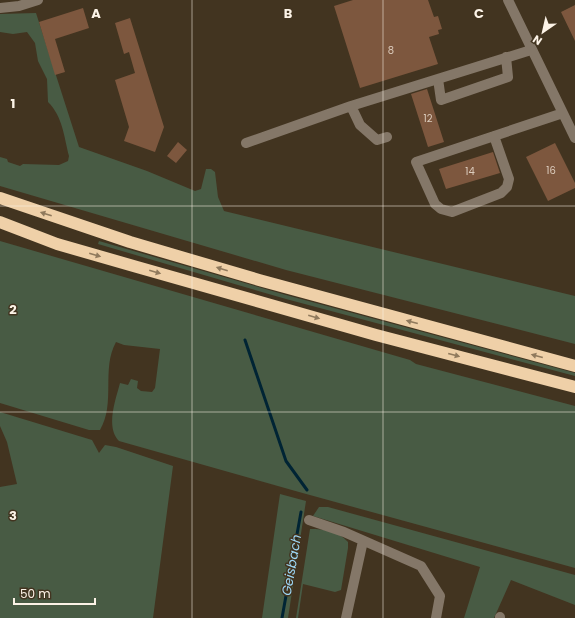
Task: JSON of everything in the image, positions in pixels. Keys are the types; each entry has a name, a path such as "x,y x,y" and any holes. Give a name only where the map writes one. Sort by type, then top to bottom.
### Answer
{"highway":[{"path":"0,198 130,242 252,278 575,366"},
{"path":"0,222 57,244 165,276 376,335 575,387"}],"street":[{"path":"0,8 19,6 38,0"},
{"path":"508,0 575,138"},
{"path":"246,143 351,106 531,50"},
{"path":"438,79 441,100 508,77 506,57"},
{"path":"351,106 360,125 377,140 388,137"},
{"path":"494,136 509,179 507,187 501,193 452,212 441,209 435,204 416,162 494,136 563,113"},
{"path":"310,520 421,566 440,596 436,618"},
{"path":"346,618 363,541"}],"green space":[{"path":"36,13 79,147 147,171 195,191 201,189 206,169 211,169 215,172 218,197 224,211 575,296 575,344 286,270 0,186 0,157 7,159 8,162 20,166 23,164 59,165 68,161 69,156 60,121 57,114 48,102 47,79 38,61 35,43 27,32 13,34 0,32 0,14"},
{"path":"0,241 410,360 416,364 575,406 575,568 119,441 115,435 112,421 114,405 120,383 128,385 131,379 138,381 137,388 141,391 152,392 155,388 160,349 124,345 116,342 109,363 108,397 105,420 100,430 89,430 0,403"},
{"path":"99,241 286,295 575,373 575,376 286,299 98,244"},
{"path":"0,412 92,440 99,453 105,445 116,447 173,466 153,618 0,618 0,487 17,484 7,442 0,426"},
{"path":"280,494 306,501 288,618 262,618"},
{"path":"319,507 328,507 575,575 575,605 511,580 494,618 464,618 480,567 313,516"},
{"path":"310,529 326,530 340,535 348,542 348,548 341,590 335,592 303,584 298,618 296,618"}],"building":[{"path":"353,0 428,0 434,17 438,16 442,29 438,30 439,34 429,37 438,64 360,88 334,6"},
{"path":"575,5 575,41 561,12"},
{"path":"83,8 89,28 55,39 65,72 55,75 39,22"},
{"path":"130,18 164,127 155,152 124,141 129,127 115,80 135,73 129,52 124,54 115,23"},
{"path":"427,89 444,142 428,147 411,94"},
{"path":"178,142 187,150 176,163 167,156"},
{"path":"555,143 575,183 575,188 548,201 526,157"},
{"path":"493,152 500,173 446,189 439,169"}],"waterway":[{"path":"245,340 286,461 307,490"},
{"name":"Geisbach","path":"282,618 301,512"}]}
